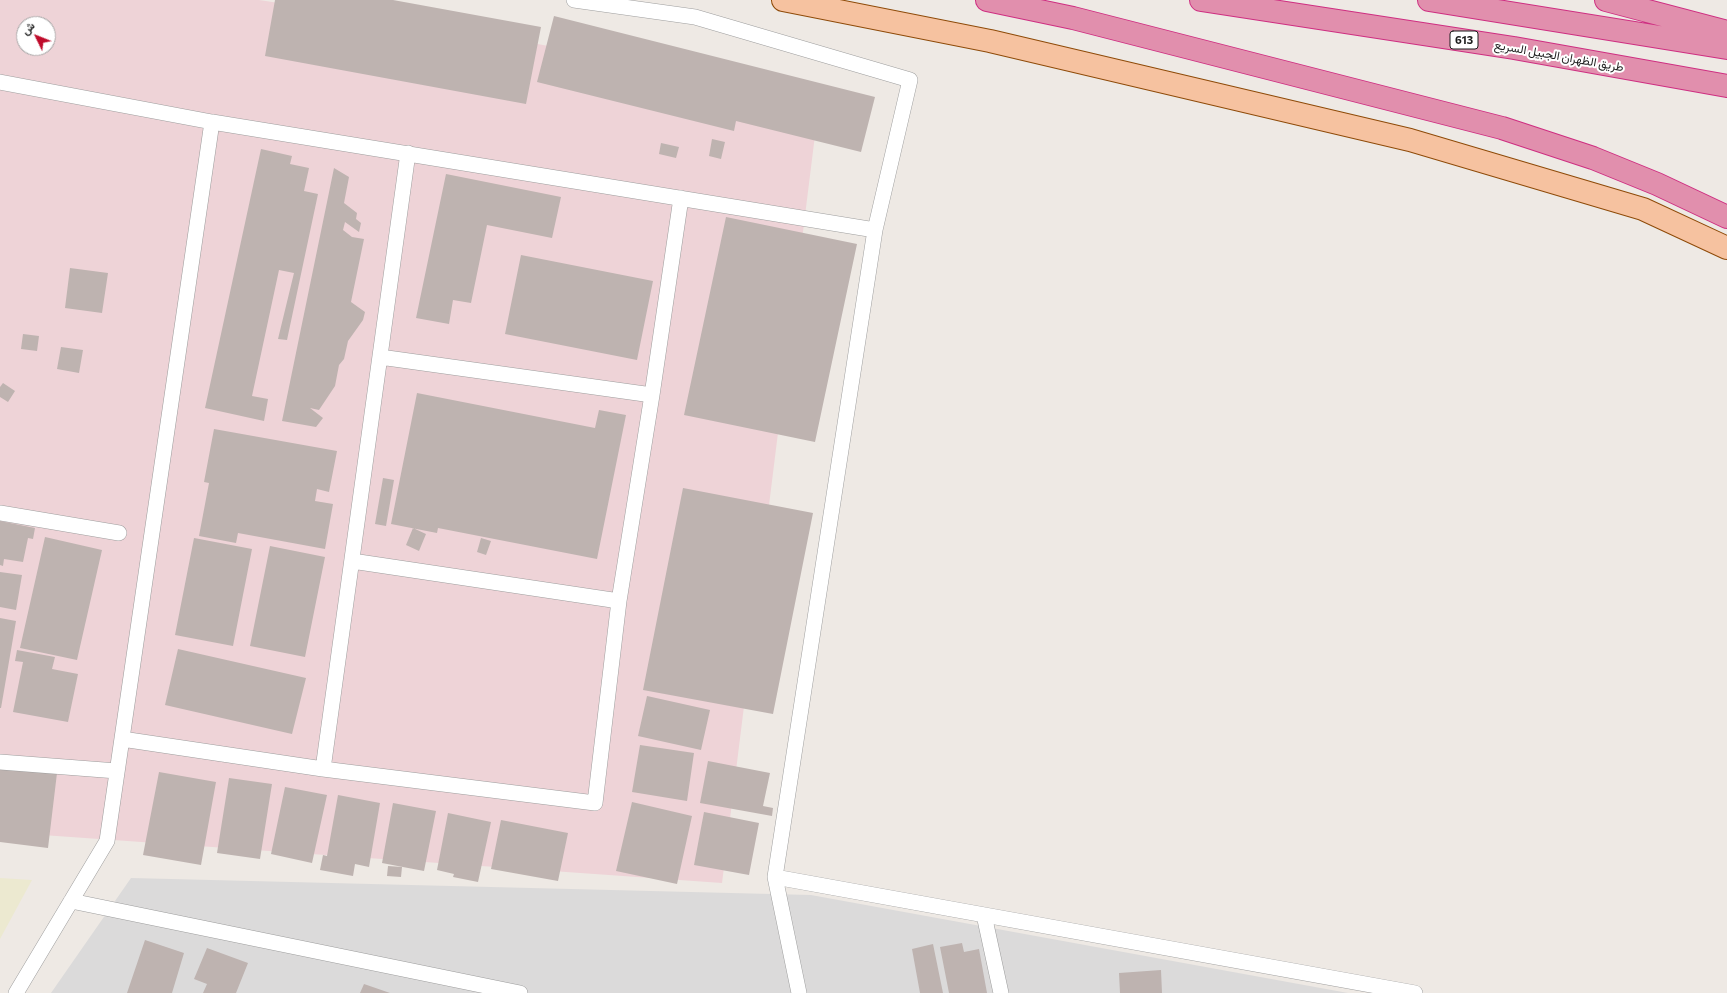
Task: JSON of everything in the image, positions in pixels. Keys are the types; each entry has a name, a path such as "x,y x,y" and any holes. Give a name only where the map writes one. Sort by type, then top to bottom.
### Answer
{"highway":[{"path":"987,0 1080,20 1502,128 1593,158 1657,184 1727,217"},
{"name":"طريق الظهران الجبيل السريع","path":"1201,0 1514,48 1727,86"},
{"path":"1429,0 1727,48"},
{"path":"1606,0 1727,32"}],"main road":[{"path":"783,0 990,41 1410,140 1643,209 1727,248"}],"street":[{"path":"574,0 695,17 910,80 875,230 775,877 799,993"},
{"path":"0,82 212,122 875,230"},
{"path":"16,993 107,841 212,122"},
{"path":"323,769 408,154"},
{"path":"122,739 323,769 595,803 618,601 652,395 681,198"},
{"path":"380,357 652,395"},
{"path":"0,513 119,533"},
{"path":"352,560 618,601"},
{"path":"0,762 117,771"},
{"path":"775,877 1415,993"},
{"path":"71,901 520,993"},
{"path":"984,915 1002,993"}],"shaded area":[{"path":"0,0 259,0 477,33 686,71 819,103 722,883 0,832"},
{"path":"0,878 32,880 0,939"},
{"path":"131,878 811,895 1348,993 51,993"}],"building":[{"path":"275,0 393,0 541,27 526,104 265,56"},
{"path":"554,16 875,97 861,152 736,121 734,131 537,82"},
{"path":"712,139 725,142 721,159 709,156"},
{"path":"661,143 679,147 676,158 659,154"},
{"path":"261,149 292,156 290,164 309,168 304,191 318,194 287,340 278,339 294,273 279,270 252,396 268,399 264,421 205,408"},
{"path":"334,168 349,177 344,203 357,213 356,219 361,223 359,232 345,222 343,230 352,237 364,239 351,302 365,312 363,320 348,341 344,359 339,365 335,386 319,410 310,408 323,418 316,427 282,421"},
{"path":"446,174 561,197 552,238 487,225 471,303 453,300 449,324 416,318"},
{"path":"726,217 857,244 815,442 684,415"},
{"path":"521,255 653,281 637,360 505,334"},
{"path":"70,268 108,273 102,313 65,308"},
{"path":"23,334 39,336 37,351 21,349"},
{"path":"61,347 83,350 79,373 57,369"},
{"path":"3,383 15,391 8,402 0,397 0,387"},
{"path":"417,393 595,428 599,410 626,415 597,559 438,528 437,533 391,524"},
{"path":"214,429 337,451 329,492 317,489 315,501 333,504 325,549 238,533 236,543 199,536 209,483 204,482"},
{"path":"383,478 394,480 386,526 375,524"},
{"path":"683,488 813,513 773,714 643,690"},
{"path":"0,521 35,528 33,539 28,538 23,562 4,559 3,566 0,565"},
{"path":"413,528 426,534 419,551 406,545"},
{"path":"45,537 102,550 77,660 20,648"},
{"path":"194,538 252,549 233,646 175,635"},
{"path":"481,538 491,541 486,555 477,552"},
{"path":"270,546 325,557 305,657 250,646"},
{"path":"0,572 22,575 16,610 0,607"},
{"path":"0,618 16,621 1,708 0,708"},
{"path":"178,649 306,678 292,734 165,705"},
{"path":"17,650 55,657 52,669 78,674 68,722 13,712 23,662 15,661"},
{"path":"647,696 710,710 701,750 638,736"},
{"path":"640,745 694,753 687,801 632,792"},
{"path":"708,761 770,773 763,806 773,808 772,816 700,803"},
{"path":"0,766 57,773 48,848 0,842"},
{"path":"159,772 216,782 201,865 143,855"},
{"path":"229,778 272,784 260,859 217,853"},
{"path":"285,787 327,795 312,863 271,854"},
{"path":"338,795 380,803 369,867 355,864 353,876 320,870 323,855 327,856"},
{"path":"632,802 692,816 677,884 616,871"},
{"path":"393,803 436,811 424,871 382,863"},
{"path":"704,812 759,823 749,875 694,865"},
{"path":"448,813 491,822 478,882 453,877 454,874 437,870"},
{"path":"501,820 568,833 558,881 491,869"},
{"path":"388,866 402,867 401,877 387,876"},
{"path":"145,940 184,953 172,993 127,993"},
{"path":"962,943 964,952 979,949 987,993 949,993 940,947"},
{"path":"933,944 943,993 920,993 912,949"},
{"path":"207,948 248,963 236,993 203,993 207,984 194,979"},
{"path":"1161,970 1162,993 1120,993 1119,973"},
{"path":"364,984 390,993 360,993"}]}
